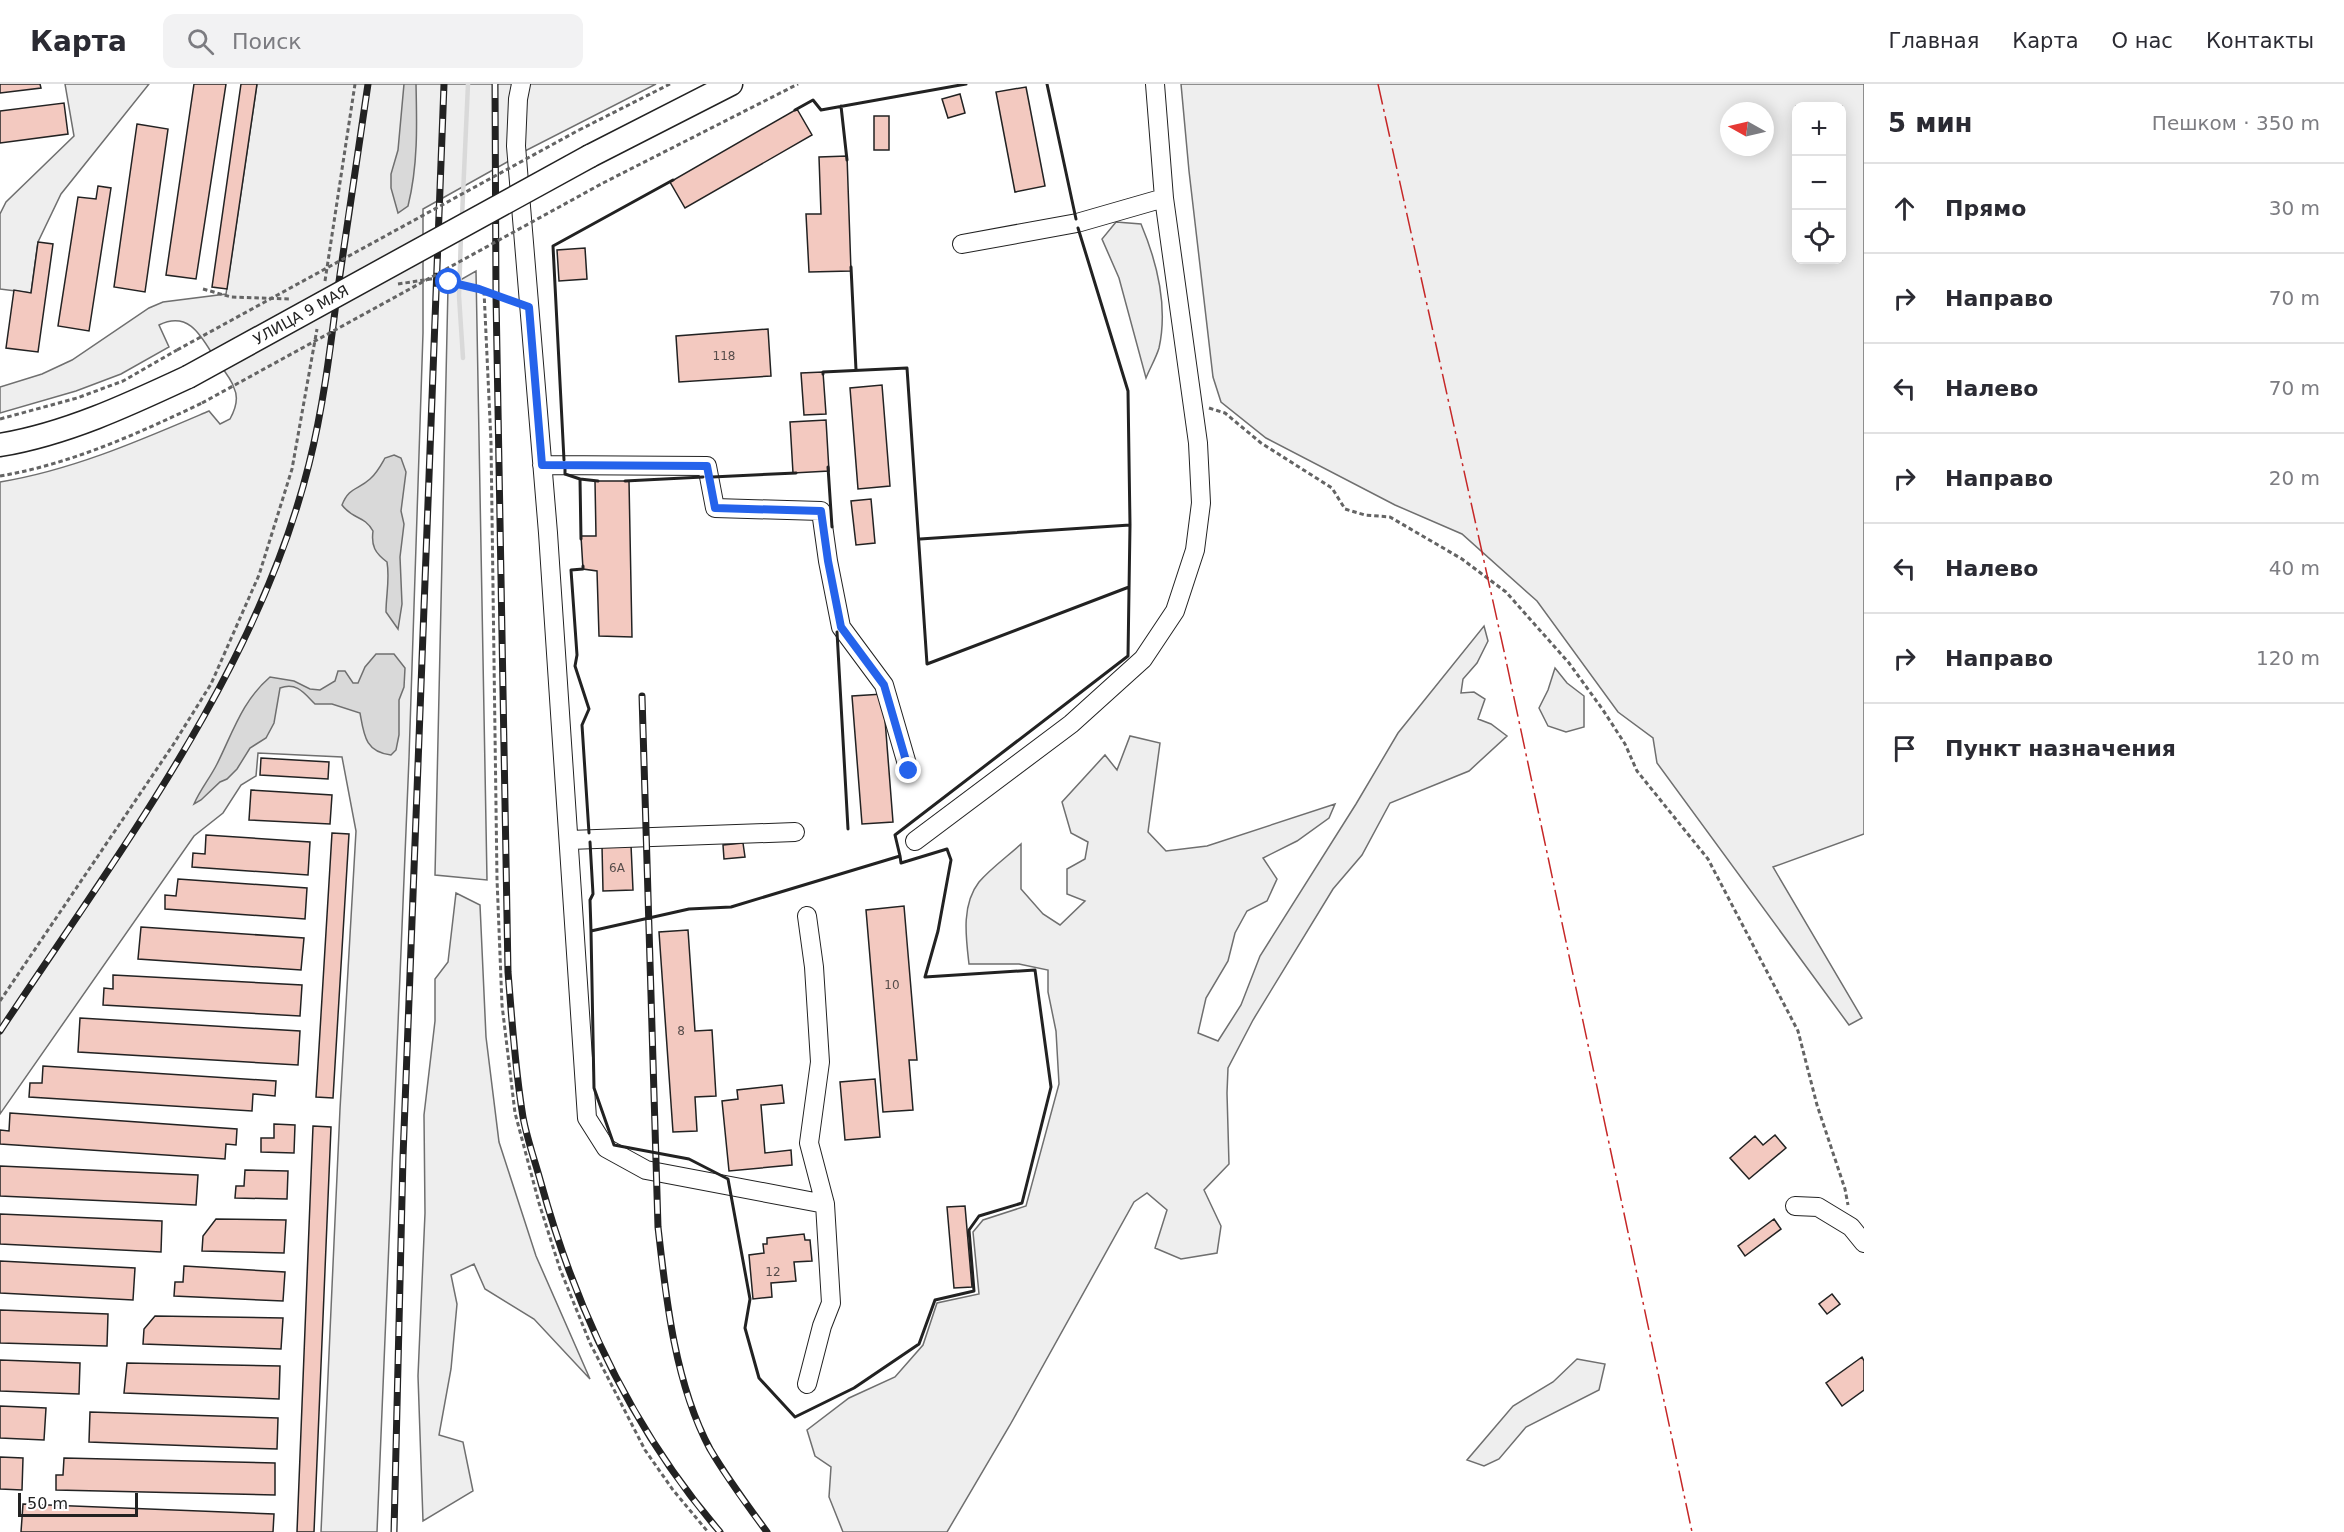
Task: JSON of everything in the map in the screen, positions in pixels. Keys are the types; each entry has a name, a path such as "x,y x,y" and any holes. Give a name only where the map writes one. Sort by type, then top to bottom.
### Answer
{"main road":[{"name":"УЛИЦА 9 МАЯ","path":"0,445 50,433 100,416 188,377 590,156 731,84"}],"lane":[{"path":"521,84 518,99 516,147 542,465 587,1118 606,1148 646,1170 825,1204"},
{"path":"915,841 1071,724 1143,659 1175,611 1195,550 1202,503 1198,443 1164,198 1155,84"},
{"path":"962,244 1077,223 1164,198"},
{"path":"542,465 707,466 715,508 821,511 841,627 884,685 909,771"},
{"path":"569,840 795,832"},
{"path":"807,916 814,967 820,1062 809,1143 825,1204 831,1303 822,1326 807,1384"},
{"path":"1795,1206 1818,1207 1851,1227 1864,1243"}],"path":[{"path":"325,284 356,84"},
{"path":"0,419 76,398 123,381 579,130 670,84"},
{"path":"0,476 108,446 201,403 603,183 798,84"},
{"path":"449,282 484,291 529,307"},
{"path":"484,291 491,442 497,879 502,1005 515,1113 539,1203 560,1269 590,1343 645,1450 673,1490 708,1532"},
{"path":"0,1001 161,763 211,684 259,575 292,469 319,319"},
{"path":"1193,406 1204,406 1225,413 1261,443 1332,489 1345,509 1365,515 1390,518 1462,560 1506,592 1569,663 1625,744 1637,771 1708,859 1798,1031 1817,1105 1845,1189 1851,1227"}],"shaded area":[{"path":"65,84 149,84 61,194 38,242 31,293 0,289 0,214 6,202 74,136"},
{"path":"257,84 514,84 509,161 423,209 423,333 409,758 377,1532 321,1532 340,1109 356,831 342,757 258,753 256,776 241,785 223,813 194,836 0,1114 0,482 80,462 209,411 220,424 230,419 236,400 231,381 200,335 187,324 179,321 159,325 169,347 121,374 76,391 0,413 0,387 42,374 72,360 149,308 163,302 226,294"},
{"path":"404,84 416,84 416,145 414,176 408,206 398,213 391,188 391,174 398,150"},
{"path":"528,84 656,84 525,151 525,99"},
{"path":"1181,84 1864,84 1864,834 1773,867 1862,1018 1849,1025 1657,763 1653,738 1618,712 1537,601 1462,534 1395,505 1266,438 1221,402 1213,377"},
{"path":"1116,222 1141,224 1156,269 1161,301 1161,332 1158,352 1146,378 1119,278 1102,239"},
{"path":"476,271 487,880 435,875 448,287"},
{"path":"394,455 401,458 406,472 401,511 404,524 400,557 402,604 398,629 386,612 388,568 387,562 375,549 373,531 366,522 350,513 342,505 351,492 372,477 385,458"},
{"path":"1484,626 1488,641 1477,663 1463,679 1461,693 1474,692 1485,699 1478,719 1491,724 1507,736 1469,771 1390,803 1362,855 1333,889 1253,1020 1228,1068 1229,1164 1204,1190 1221,1226 1217,1253 1181,1259 1155,1248 1167,1210 1147,1193 1134,1202 1010,1425 947,1532 843,1532 829,1497 831,1467 815,1456 807,1430 849,1398 895,1377 923,1345 937,1303 979,1294 973,1232 983,1220 1026,1206 1059,1084 1056,1031 1048,992 1048,970 1019,964 969,964 966,933 967,911 973,891 979,882 1021,844 1021,889 1043,914 1060,925 1085,901 1067,894 1067,869 1085,859 1088,842 1071,833 1062,802 1105,755 1117,770 1130,736 1160,743 1148,832 1166,851 1207,846 1335,804 1329,818 1297,841 1263,858 1277,879 1267,901 1247,911 1235,933 1228,961 1206,998 1198,1033 1218,1041 1241,1005 1260,956 1398,733"},
{"path":"376,654 394,654 405,668 404,687 399,700 399,735 396,750 391,755 376,750 367,741 360,713 332,704 315,704 300,690 291,686 280,688 274,723 266,738 250,748 237,769 227,779 220,782 194,804 245,707 260,686 270,677 294,681 310,689 320,690 335,681 338,671 345,671 353,683 358,683 365,667"},
{"path":"1555,668 1567,683 1584,696 1584,727 1566,732 1548,726 1539,708"},
{"path":"456,893 480,905 486,1037 499,1142 536,1256 590,1379 534,1319 485,1289 474,1264 451,1275 457,1304 451,1369 439,1435 463,1442 473,1491 423,1521 418,1376 425,1213 424,1115 435,1021 435,979 448,962"},
{"path":"1577,1359 1605,1364 1599,1390 1526,1427 1499,1459 1484,1466 1467,1460 1513,1406 1553,1382"}],"building":[{"path":"0,84 40,84 41,88 0,93"},
{"path":"194,84 226,84 196,279 166,275"},
{"path":"241,84 257,84 227,289 212,287"},
{"path":"1026,87 1045,186 1015,192 996,92"},
{"path":"960,94 965,113 948,118 942,99"},
{"path":"64,103 68,134 0,143 0,111"},
{"path":"797,109 812,135 685,208 670,182"},
{"path":"874,116 889,116 889,150 874,150"},
{"path":"137,124 168,129 145,292 114,287"},
{"path":"847,156 851,271 809,272 806,214 821,214 819,157"},
{"path":"98,186 111,188 89,331 58,326 78,197 96,199"},
{"path":"38,242 53,244 38,352 6,348 14,290 31,293"},
{"path":"585,248 587,279 559,281 557,250"},
{"path":"768,329 771,376 679,382 676,336"},
{"path":"823,372 826,414 804,415 801,373"},
{"path":"882,385 890,486 858,489 850,388"},
{"path":"826,420 829,471 793,473 790,422"},
{"path":"595,481 629,481 632,637 599,636 597,571 583,569 581,536 596,536"},
{"path":"871,499 875,543 856,545 851,501"},
{"path":"883,694 893,822 862,824 852,696"},
{"path":"261,758 329,762 328,779 260,775"},
{"path":"251,790 332,795 330,824 249,820"},
{"path":"332,833 349,834 333,1098 316,1097"},
{"path":"206,835 310,842 308,875 192,867 193,853 205,854"},
{"path":"743,843 745,857 724,859 723,845"},
{"path":"631,845 633,890 603,891 602,846"},
{"path":"178,879 307,888 305,919 165,909 165,895 176,896"},
{"path":"904,906 917,1060 909,1060 913,1110 883,1112 866,910"},
{"path":"141,927 304,938 301,970 138,959"},
{"path":"688,930 695,1031 712,1030 716,1096 695,1097 697,1131 673,1132 659,932"},
{"path":"113,975 302,985 300,1016 103,1005 104,988 113,989"},
{"path":"80,1018 300,1031 298,1065 78,1052"},
{"path":"43,1066 276,1081 275,1096 253,1094 252,1111 29,1097 30,1083 42,1083"},
{"path":"875,1079 880,1137 845,1140 840,1082"},
{"path":"782,1085 784,1103 761,1105 765,1153 791,1150 792,1165 729,1171 722,1101 738,1099 737,1090"},
{"path":"10,1113 237,1129 236,1145 226,1144 225,1159 0,1144 0,1130 9,1131"},
{"path":"274,1124 295,1125 294,1153 261,1152 261,1138 274,1138"},
{"path":"313,1126 331,1127 314,1532 297,1532"},
{"path":"1775,1135 1786,1148 1749,1179 1730,1158 1755,1136 1763,1145"},
{"path":"0,1166 198,1175 196,1205 0,1196"},
{"path":"245,1170 288,1171 287,1199 235,1198 236,1186 244,1186"},
{"path":"965,1206 972,1287 954,1288 947,1207"},
{"path":"0,1214 162,1221 161,1252 0,1244"},
{"path":"216,1219 286,1220 284,1253 202,1251 203,1236"},
{"path":"1774,1219 1781,1229 1745,1256 1738,1246"},
{"path":"804,1234 805,1240 810,1240 812,1261 794,1262 796,1281 771,1283 772,1297 753,1299 749,1255 764,1253 763,1244 767,1244 767,1238"},
{"path":"0,1261 135,1268 133,1300 0,1293"},
{"path":"184,1266 285,1272 283,1301 174,1296 175,1282 183,1282"},
{"path":"1832,1294 1840,1304 1827,1314 1819,1304"},
{"path":"0,1310 108,1314 107,1346 0,1343"},
{"path":"155,1316 283,1318 281,1349 143,1344 144,1329"},
{"path":"1862,1357 1864,1390 1842,1406 1826,1383"},
{"path":"0,1360 80,1363 79,1394 0,1391"},
{"path":"127,1363 280,1366 279,1399 124,1393"},
{"path":"0,1406 46,1408 44,1440 0,1438"},
{"path":"90,1412 278,1418 277,1449 89,1442"},
{"path":"0,1457 23,1458 22,1490 0,1489"},
{"path":"64,1458 275,1463 275,1495 56,1490 56,1475 63,1475"},
{"path":"23,1504 274,1514 273,1532 21,1532"}],"waterway":[{"path":"462,217 468,84"},
{"path":"461,235 459,296 463,358"}],"railway":[{"path":"0,1031 90,898 179,759 256,615 286,540 309,464 322,401 368,84"},
{"path":"394,1532 403,1157 444,84"},
{"path":"495,84 496,296 508,972 523,1117 555,1230 590,1323 611,1368 661,1453 689,1494 720,1532"},
{"path":"642,696 658,1227 669,1312 680,1369 698,1424 723,1470 767,1532"}],"wall":[{"path":"795,110 813,100 821,110 966,84"},
{"path":"1047,84 1076,219"},
{"path":"841,106 847,160"},
{"path":"564,460 553,246 673,180"},
{"path":"590,842 593,894 590,900 591,931 689,909 731,907 900,856 895,835 1128,656 1130,525 1128,391 1078,228"},
{"path":"851,267 856,370"},
{"path":"823,374 823,372 907,368 927,664 1129,587"},
{"path":"828,467 832,527"},
{"path":"565,469 565,474 580,479 581,539"},
{"path":"712,477 796,473"},
{"path":"625,481 703,477"},
{"path":"580,479 598,481"},
{"path":"920,539 1130,525"},
{"path":"583,566 583,569 571,570 577,655 575,666 589,709 582,725 589,833"},
{"path":"837,632 848,829"},
{"path":"947,849 951,860 938,931 925,977 1035,970 1051,1087 1022,1203 979,1216 969,1230 974,1291 935,1300 919,1344 854,1388 795,1417 759,1378 745,1328 750,1299 728,1179 689,1159 614,1145 594,1088 591,931 689,909 731,907 900,856 901,863 947,849"}],"power":[{"path":"1378,84 1504,651 1692,1532"}],"route":[{"path":"449,282 479,289 529,307 542,465 707,466 715,508 821,511 841,627 884,685 909,771"}]}
